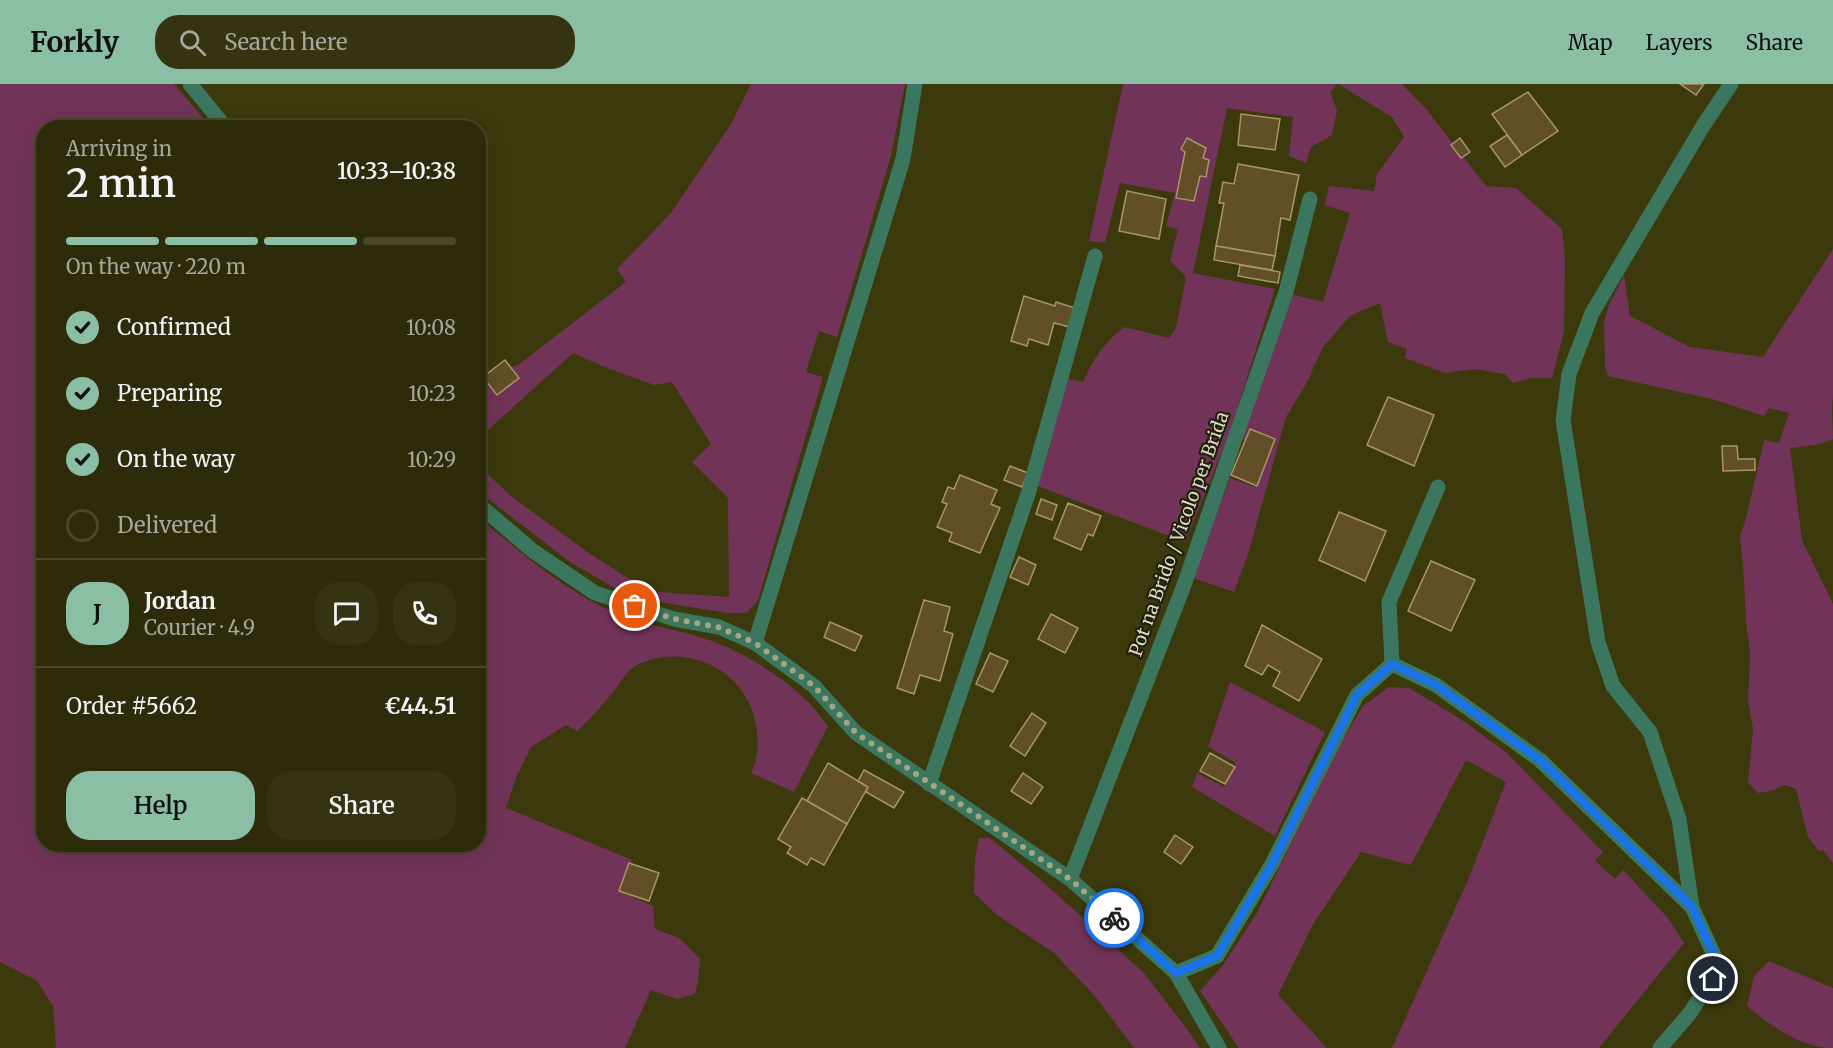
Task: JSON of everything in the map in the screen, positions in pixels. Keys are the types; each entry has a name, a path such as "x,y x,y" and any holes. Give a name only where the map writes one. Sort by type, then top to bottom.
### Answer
{"street":[{"path":"190,84 219,120"},
{"path":"755,643 903,159 915,84"},
{"path":"1660,1048 1690,1013 1713,979 1714,955 1692,907 1679,819 1650,732 1613,686 1598,642 1563,420 1569,374 1592,313 1703,126 1731,84"},
{"name":"Pot na Brido / Vicolo per Brida","path":"1070,879 1184,585 1286,292 1310,199"},
{"path":"929,784 1029,491 1095,256"},
{"path":"1392,664 1389,603 1438,487"},
{"path":"486,511 533,551 595,593 674,619 718,627 755,643 814,686 856,733 1070,879 1176,973 1219,1048"},
{"path":"1392,664 1436,685 1540,760 1692,907"},
{"path":"1176,973 1217,956 1272,864 1357,695 1392,664"}],"shaded area":[{"path":"0,84 174,84 205,120 36,120 36,852 486,852 486,524 545,571 599,605 636,621 708,640 752,660 792,688 810,704 828,726 794,792 751,773 757,753 757,733 753,712 744,693 731,678 714,667 696,660 676,657 655,659 635,666 577,731 566,725 531,747 517,775 506,808 632,860 619,891 653,906 655,929 679,938 700,959 695,994 677,999 651,990 625,1048 56,1048 53,1006 37,981 0,962"},
{"path":"751,84 905,84 891,156 837,337 819,331 806,372 823,377 758,600 747,613 728,613 625,594 570,562 486,497 486,473 512,497 625,576 658,592 729,597 728,498 692,462 711,444 672,382 654,385 573,353 486,432 486,376 518,365 626,282 617,269 671,213 731,124"},
{"path":"1123,84 1337,84 1330,93 1337,110 1332,135 1311,147 1306,163 1289,156 1293,117 1227,108 1193,273 1275,289 1229,435 1185,542 1035,485 1064,378 1083,382 1100,352 1124,327 1169,338 1176,328 1186,277 1170,261 1178,229 1166,226 1175,193 1120,183 1105,243 1089,241"},
{"path":"1338,84 1402,84 1427,110 1486,186 1516,188 1562,229 1565,259 1564,332 1552,378 1530,378 1513,383 1505,374 1475,369 1445,373 1405,358 1407,349 1388,342 1380,303 1350,316 1323,347 1306,384 1286,417 1248,554 1234,592 1193,578 1230,478 1255,487 1270,448 1242,439 1291,294 1323,302 1350,213 1325,205 1329,186 1374,191 1377,174 1404,137 1392,117"},
{"path":"1833,249 1833,439 1816,445 1790,448 1802,540 1833,604 1833,863 1824,851 1818,850 1808,837 1796,789 1785,785 1772,791 1758,793 1748,783 1753,729 1748,700 1750,653 1740,536 1764,440 1779,443 1789,413 1769,408 1764,416 1712,399 1608,376 1605,367 1604,321 1624,275 1630,316 1690,347 1763,357"},
{"path":"1230,682 1325,732 1275,836 1192,787 1197,773 1224,787 1236,763 1208,747"},
{"path":"1389,687 1409,688 1459,718 1506,752 1603,852 1595,861 1615,879 1623,870 1668,918 1684,943 1599,1048 1392,1048 1468,880 1506,782 1466,760 1411,865 1361,852 1313,924 1278,995 1327,1048 1239,1048 1200,991 1223,965 1257,913 1340,744 1363,706"},
{"path":"979,838 990,838 1043,882 1143,972 1200,1048 1134,1048 1094,995 1054,953 997,915 974,893 975,859"},
{"path":"1769,961 1833,988 1833,1048 1798,1040 1776,1028 1747,1006 1754,976"}],"building":[{"path":"1680,84 1704,84 1696,95"},
{"path":"1528,92 1558,131 1522,155 1492,114"},
{"path":"1241,114 1280,119 1275,150 1238,145"},
{"path":"1507,135 1522,155 1505,167 1490,146"},
{"path":"1187,138 1206,148 1203,158 1209,160 1206,177 1200,176 1194,201 1176,198 1185,152 1181,149"},
{"path":"1460,138 1470,152 1461,158 1451,145"},
{"path":"1238,164 1299,175 1290,220 1281,218 1275,256 1216,246 1224,203 1219,203 1223,182 1234,184"},
{"path":"1127,191 1166,199 1159,239 1119,231"},
{"path":"1216,246 1275,256 1272,270 1214,260"},
{"path":"1240,265 1280,272 1278,283 1238,276"},
{"path":"1024,296 1055,306 1056,302 1075,308 1070,327 1054,323 1048,345 1029,339 1027,346 1011,341"},
{"path":"505,360 519,378 497,395 486,381 486,375"},
{"path":"1388,397 1434,415 1414,466 1367,445"},
{"path":"1250,429 1275,439 1257,486 1231,475"},
{"path":"1722,446 1737,446 1738,459 1755,459 1755,470 1723,471"},
{"path":"1010,466 1028,473 1022,487 1004,480"},
{"path":"960,475 997,490 991,504 1000,508 980,553 949,541 952,533 937,527 947,504 942,502 948,487 954,489"},
{"path":"1041,499 1057,505 1052,520 1036,514"},
{"path":"1068,503 1101,516 1093,536 1088,534 1081,550 1054,538"},
{"path":"1339,512 1386,531 1365,581 1319,560"},
{"path":"1019,557 1036,565 1028,585 1010,577"},
{"path":"1431,561 1475,580 1451,631 1408,611"},
{"path":"924,600 950,607 944,631 953,634 940,681 920,675 914,694 897,688"},
{"path":"1051,614 1078,628 1065,653 1038,639"},
{"path":"830,622 862,636 855,651 824,637"},
{"path":"1262,625 1322,659 1299,701 1273,686 1280,672 1268,665 1262,675 1245,666"},
{"path":"990,653 1008,661 993,692 976,684"},
{"path":"1032,713 1046,723 1025,756 1010,746"},
{"path":"1210,753 1235,767 1225,784 1200,771"},
{"path":"828,763 868,787 847,824 807,801"},
{"path":"864,770 904,792 894,808 866,792 868,787 858,781"},
{"path":"1023,773 1043,787 1031,804 1011,791"},
{"path":"802,798 847,824 824,865 811,858 807,865 787,853 791,847 778,839"},
{"path":"1175,835 1193,847 1181,864 1164,852"},
{"path":"629,863 659,873 649,901 619,891"}],"way so far":[{"path":"635,606 674,619 718,627 755,643 814,686 856,733 1070,879 1114,918"}],"route":[{"path":"1114,918 1176,973 1217,956 1272,864 1357,695 1392,664 1436,685 1540,760 1692,907 1714,955 1713,979"}]}
